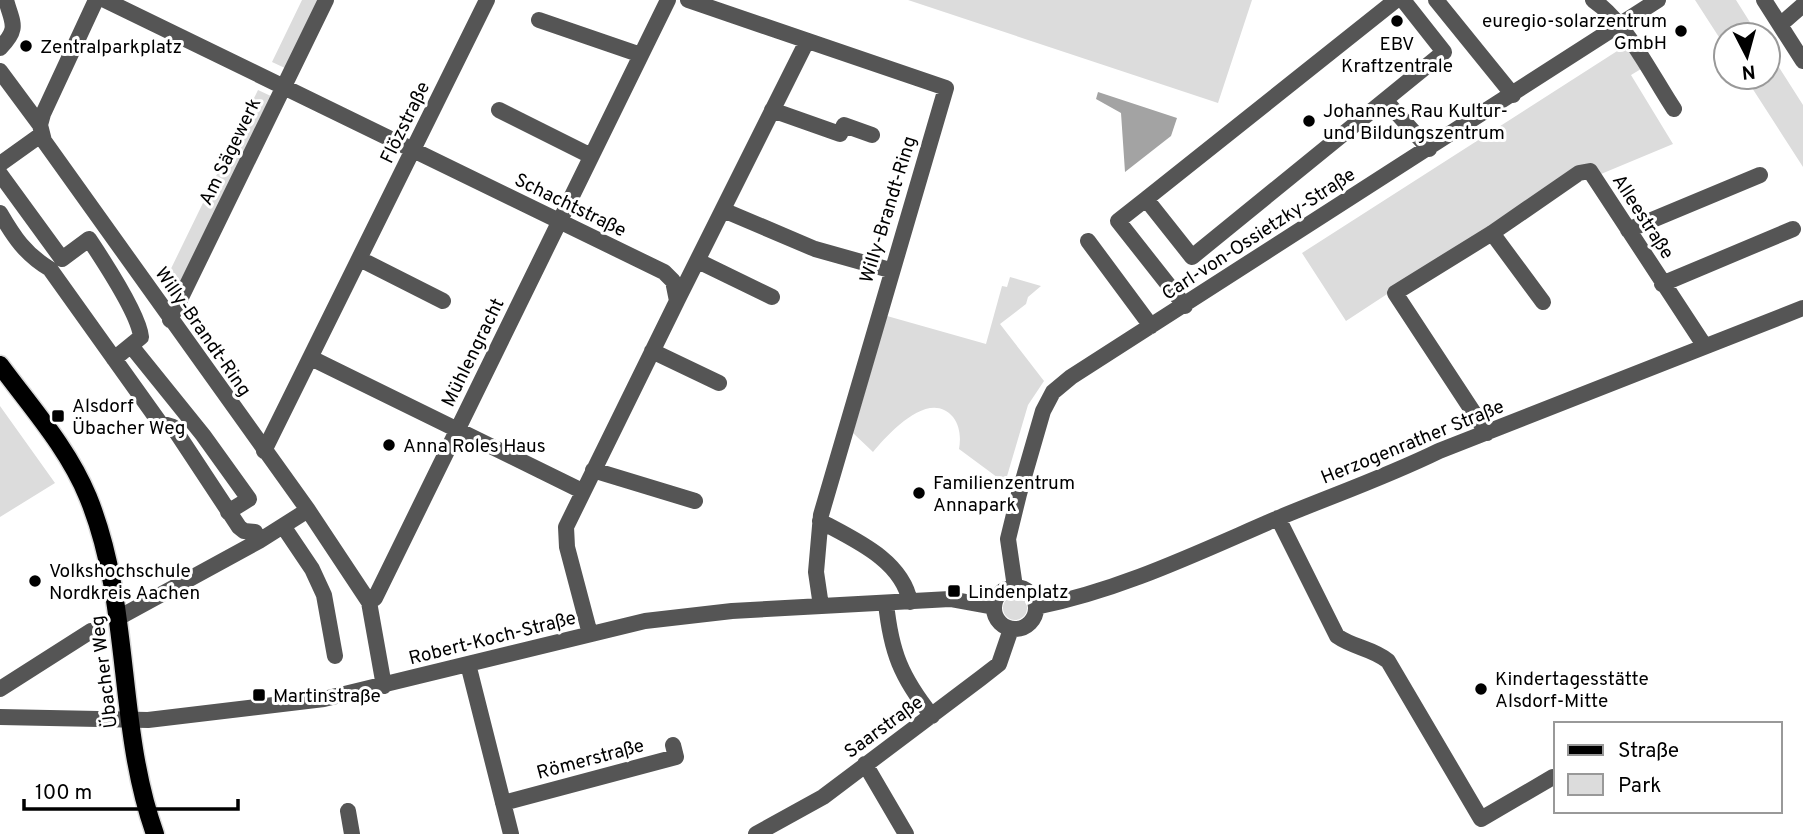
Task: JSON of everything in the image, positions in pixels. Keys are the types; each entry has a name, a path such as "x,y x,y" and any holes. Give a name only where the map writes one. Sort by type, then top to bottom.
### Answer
{"main road":[{"name":"Übacher Weg","path":"0,365 76,470 99,527 118,618 138,777 155,834"}],"street":[{"path":"0,164 41,130 96,0"},
{"name":"Schachtstraße","path":"105,0 285,85 664,272 673,281 677,302"},
{"name":"Am Sägewerk","path":"170,320 326,0"},
{"name":"Mühlengracht","path":"369,602 375,598 667,0"},
{"name":"Willy-Brandt-Ring","path":"688,0 946,88 890,270 820,521 816,572 821,606"},
{"path":"1185,306 1118,221 1396,0"},
{"path":"1146,199 1192,257 1444,52 1403,0"},
{"path":"1436,0 1513,95"},
{"path":"1593,0 1605,8 1619,26 1674,109"},
{"name":"Carl-von-Ossietzky-Straße","path":"1015,587 1008,539 1043,411 1053,392 1071,377 1658,0"},
{"path":"1764,0 1777,21"},
{"path":"0,48 13,30 13,16 4,1"},
{"name":"Flözstraße","path":"264,451 414,150 483,1"},
{"path":"1782,23 1803,5"},
{"path":"539,20 641,55"},
{"path":"1782,28 1803,61"},
{"path":"590,634 565,537 566,527 807,41"},
{"name":"Willy-Brandt-Ring","path":"0,72 170,320 308,510 369,602 384,686"},
{"path":"1386,100 1429,149"},
{"path":"499,110 591,156"},
{"path":"772,110 840,134 844,125 872,135"},
{"name":"Alleestraße","path":"1487,433 1395,293 1492,233 1579,173 1590,171 1704,345"},
{"path":"0,174 62,259 89,239 140,322 141,337 114,359"},
{"path":"1628,229 1760,175"},
{"path":"723,210 815,249 890,270"},
{"path":"0,213 18,244 31,258 50,269 160,423 173,427 244,531 255,531 259,541"},
{"path":"1662,284 1793,229"},
{"path":"1492,233 1543,302"},
{"path":"1088,242 1151,326"},
{"path":"360,259 443,301"},
{"path":"698,261 772,297"},
{"name":"Herzogenrather Straße","path":"1036,607 1133,581 1278,518 1704,345 1803,308"},
{"path":"132,347 203,435 249,499 229,512"},
{"path":"652,351 719,383"},
{"path":"311,358 582,491"},
{"path":"593,470 695,500"},
{"path":"118,618 259,541 308,510"},
{"path":"1278,518 1337,636 1353,647 1376,651 1388,661 1482,819 1553,777"},
{"path":"820,521 876,554 903,578 910,602"},
{"path":"282,526 312,569 324,595 335,656"},
{"path":"1015,587 1025,590 1033,597 1036,607 1029,624 1011,629 996,617 994,607 997,597 1005,590 1015,587"},
{"name":"Robert-Koch-Straße","path":"0,717 130,721 324,699 645,621 732,611 960,600 994,607"},
{"path":"886,603 894,657 909,687 932,716"},
{"name":"Saarstraße","path":"756,834 823,797 999,664 1011,629"},
{"path":"0,689 91,631"},
{"path":"468,664 511,834"},
{"name":"Römerstraße","path":"503,803 676,757 673,745"},
{"path":"864,764 906,834"},
{"path":"348,811 352,834"}],"green space":[{"path":"302,0 321,0 287,69 272,62"},
{"path":"908,0 1252,0 1218,103"},
{"path":"1695,0 1736,0 1749,21 1712,21 1712,26"},
{"path":"1625,46 1641,69 1631,75 1673,144 1601,174 1581,167 1346,321 1302,253"},
{"path":"1782,72 1803,105 1803,167 1754,91 1782,91"},
{"path":"258,90 273,97 174,298 164,283"},
{"path":"1010,277 1041,286 1028,297 1026,304 1000,324 1044,381 1028,405 1005,483 959,449 957,424 943,409 932,408 910,417 873,452 853,433 887,316 986,344 1002,286 1007,287"},
{"path":"0,406 55,483 0,517"},
{"path":"1015,596 1024,599 1027,608 1024,617 1015,620 1006,617 1003,608 1006,599"}],"shaded area":[{"path":"1098,92 1177,118 1171,136 1125,172 1121,113 1096,99"}],"place":[{"name":"EBV Kraftzentrale","path":"1397,21"},
{"name":"euregio-solarzentrum GmbH","path":"1681,31"},
{"name":"Zentralparkplatz","path":"26,46"},
{"name":"Johannes Rau Kultur- und Bildungszentrum","path":"1309,121"},
{"name":"Alsdorf Übacher Weg","path":"58,416"},
{"name":"Anna Roles Haus","path":"389,445"},
{"name":"Familienzentrum Annapark","path":"919,493"},
{"name":"Volkshochschule Nordkreis Aachen","path":"35,581"},
{"name":"Lindenplatz","path":"954,591"},
{"name":"Kindertagesstätte Alsdorf-Mitte","path":"1481,689"},
{"name":"Martinstraße","path":"259,695"}]}
